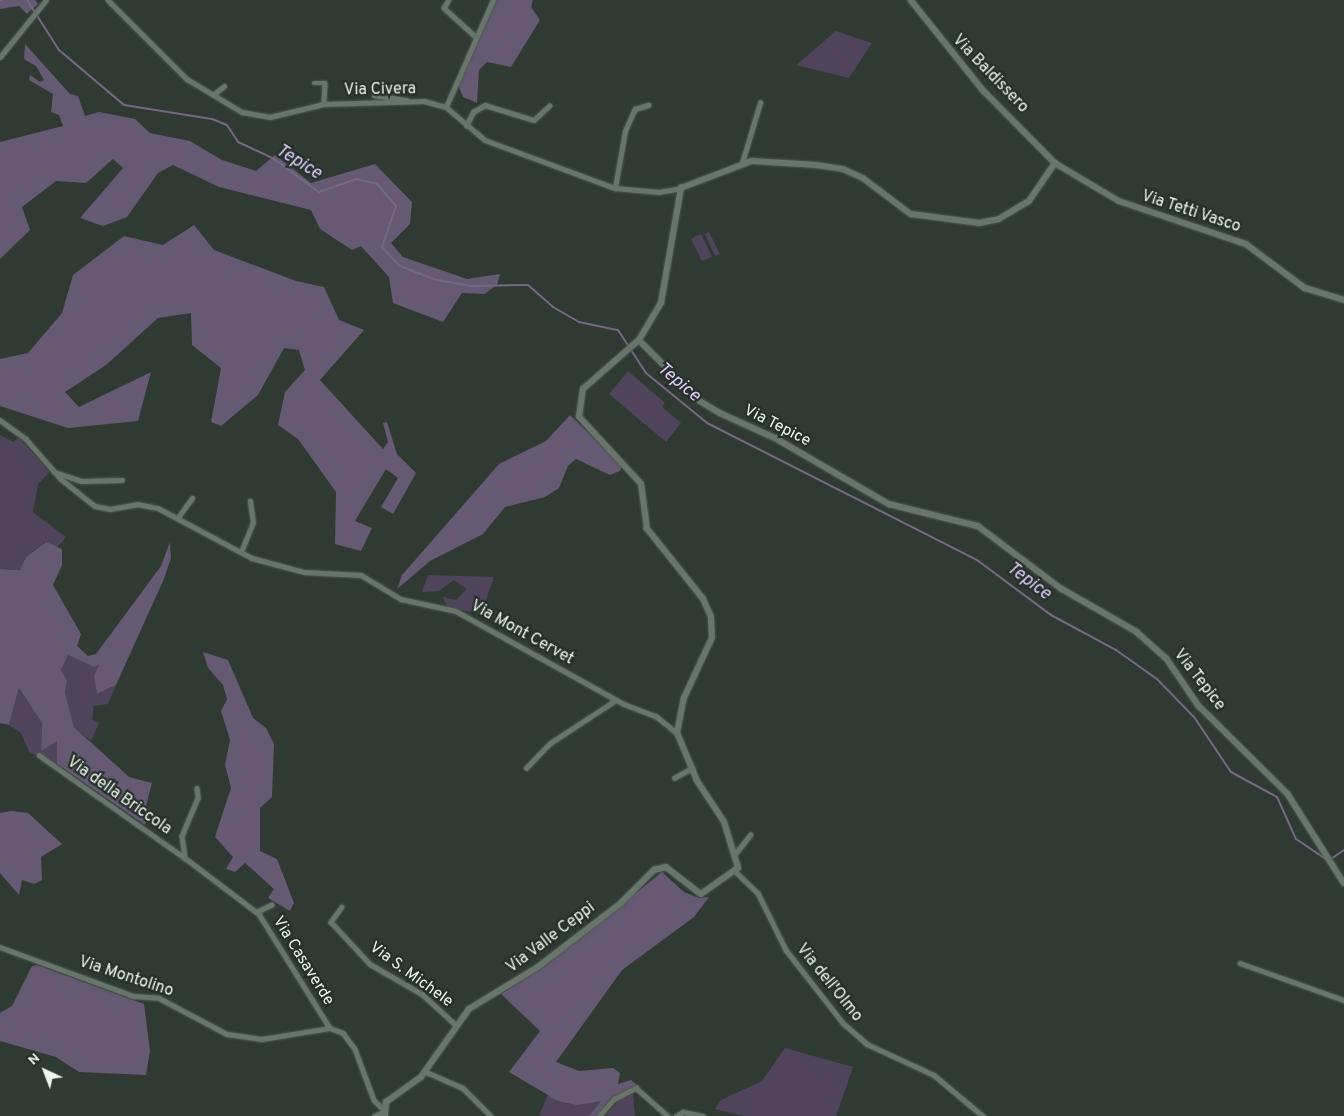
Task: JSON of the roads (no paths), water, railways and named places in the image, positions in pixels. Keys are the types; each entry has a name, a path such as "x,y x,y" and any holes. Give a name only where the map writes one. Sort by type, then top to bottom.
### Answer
{"street":[{"path":"0,57 35,9 46,0"},
{"path":"449,0 444,8 476,37"},
{"path":"493,0 446,107 466,126 485,140 614,188 659,192 681,188 742,163 842,169 911,214 979,223 999,219 1029,200 1055,163"},
{"name":"Via Baldissero","path":"911,0 984,91 1055,163"},
{"name":"Via Civera","path":"109,1 187,79 242,112 270,116 324,104 416,102 446,107"},
{"path":"314,83 326,83 324,104"},
{"path":"213,95 224,86"},
{"path":"374,95 416,102"},
{"path":"742,163 760,103"},
{"path":"466,126 473,112 485,105 534,120 549,106"},
{"path":"614,188 625,131 636,109 648,105"},
{"name":"Via Tetti Vasco","path":"1055,163 1119,201 1246,244 1305,288 1344,300"},
{"path":"681,188 660,303 637,342 583,389 579,417 642,484 647,529 703,599 712,617 712,638 684,698 678,733 692,768 724,822 736,853 735,871"},
{"name":"Via Tepice","path":"637,342 714,410 889,504 978,526 1062,589 1137,632 1167,660 1199,706 1288,794 1336,864 1344,883"},
{"name":"Via Mont Cervet","path":"0,420 26,439 54,472 95,506 110,509 137,504 179,516 242,552 304,572 361,575 401,599 456,611 616,700 656,716 678,733"},
{"path":"54,472 81,481 122,480"},
{"path":"179,516 192,498"},
{"path":"242,552 253,523 250,502"},
{"path":"526,768 549,744 616,700"},
{"name":"Via della Briccola","path":"39,755 185,858"},
{"path":"674,778 692,768"},
{"path":"185,858 182,836 198,798 196,788"},
{"path":"736,853 750,836"},
{"name":"Via Casaverde","path":"185,858 256,912 330,1028 343,1033 355,1049 374,1100 383,1112"},
{"name":"Via Valle Ceppi","path":"383,1112 412,1086 469,1009 538,967 621,903 654,870 666,867 701,894 735,871"},
{"name":"Via dell'Olmo","path":"735,871 758,893 786,950 842,1023 867,1044 934,1075 983,1116"},
{"path":"256,912 271,905"},
{"name":"Via S. Michele","path":"342,907 331,922 370,964 422,994 457,1026"},
{"name":"Via Montolino","path":"0,947 133,996 158,998 228,1034 262,1039 330,1028"},
{"path":"1240,963 1344,1000"},
{"path":"424,1071 463,1088 490,1116"},
{"path":"600,1116 614,1098 636,1088 668,1116"},
{"path":"374,1116 383,1112"},
{"path":"676,1116 703,1116"}],"waterway":[{"name":"Tepice","path":"27,0 59,50 124,105 212,119 227,125 238,142 274,159 319,192 356,179 377,184 396,206 382,247 400,266 437,280 472,286 528,285 553,307 579,322 618,330 646,373 707,423 977,560 1051,615 1116,650 1157,679 1194,717 1231,772 1277,797 1296,839 1327,860"},
{"name":"Tepice","path":"1331,859 1344,850"}]}
